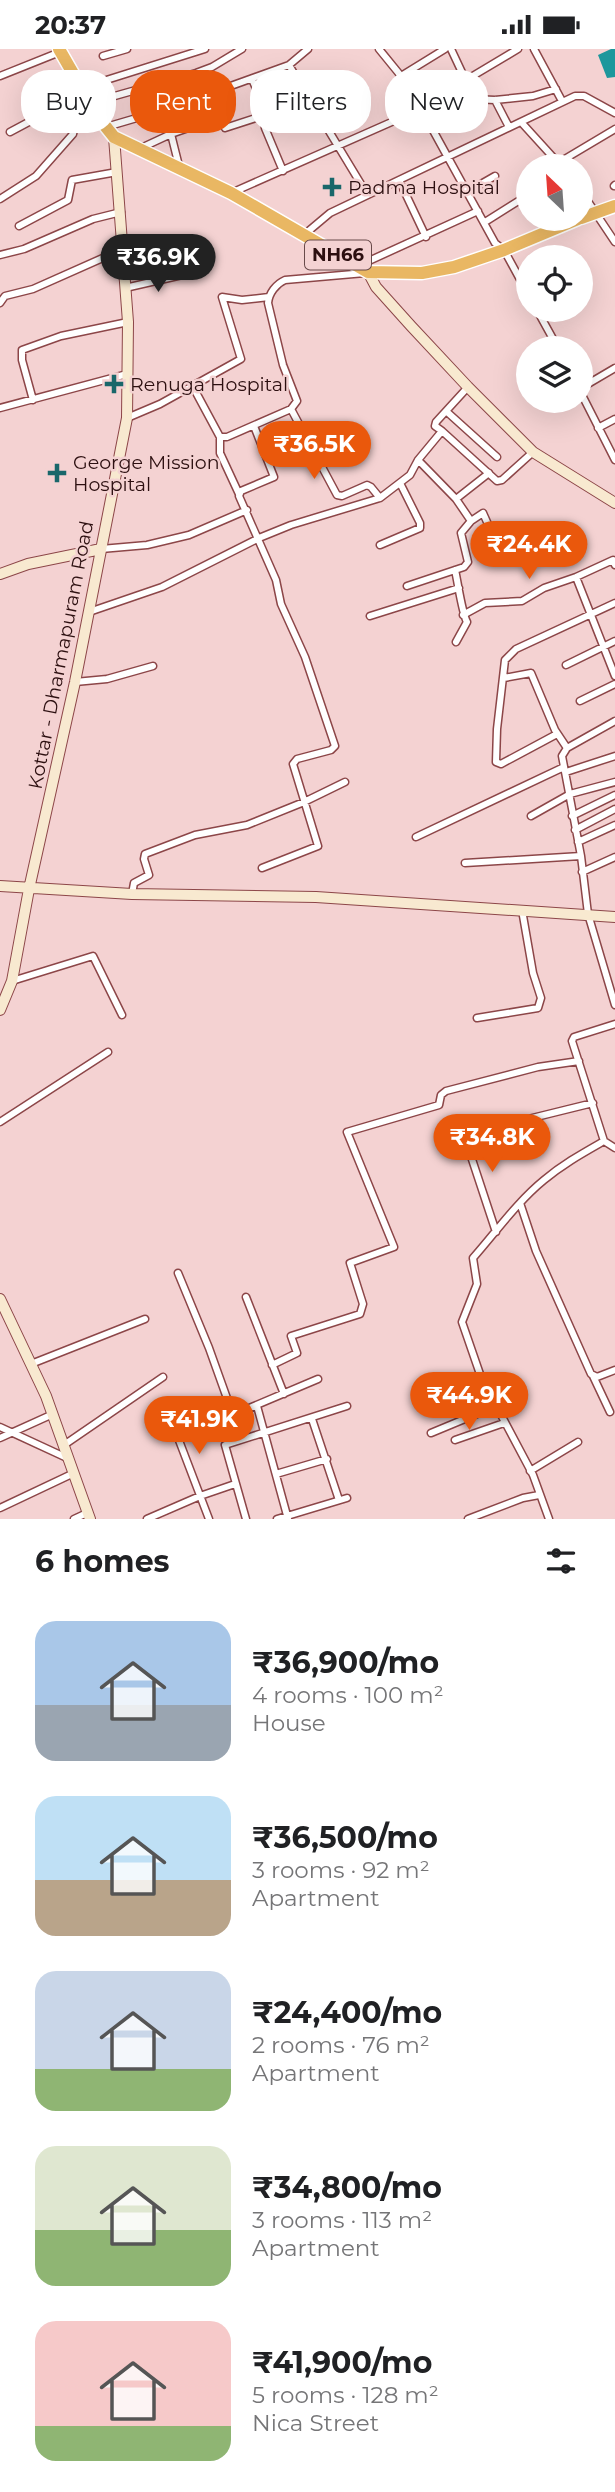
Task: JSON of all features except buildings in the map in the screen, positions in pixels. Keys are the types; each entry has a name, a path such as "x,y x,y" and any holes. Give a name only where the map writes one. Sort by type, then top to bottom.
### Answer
{"highway":[{"path":"60,50 71,70"},
{"name":"NH66","path":"112,133 231,193 363,269 422,273 454,267 549,231"},
{"name":"NH66","path":"593,212 615,207"}],"main road":[{"name":"Kottar - Dharmapuram Road","path":"1,1007 12,981 127,418 128,321 121,212 110,133"},
{"path":"363,269 376,287 468,387 533,452 615,503"},
{"path":"0,574 28,564 101,549"},
{"path":"0,886 132,894 316,897 615,917"},
{"path":"0,1299 53,1414 88,1516"}],"street":[{"path":"103,56 127,49"},
{"path":"116,82 205,49"},
{"path":"116,88 196,73 242,49"},
{"path":"276,70 289,65 308,49"},
{"path":"379,49 396,70"},
{"path":"411,70 445,49"},
{"path":"451,49 461,70"},
{"path":"484,70 518,49"},
{"path":"534,49 562,101"},
{"path":"0,76 60,50"},
{"path":"289,65 367,194"},
{"path":"116,130 250,80"},
{"path":"488,100 533,96 556,89"},
{"path":"305,234 330,213 562,101 584,96 615,113"},
{"path":"495,100 509,127"},
{"path":"139,149 171,134 220,117 225,128 250,120"},
{"path":"521,122 550,154"},
{"path":"231,193 385,123"},
{"path":"10,132 21,126"},
{"path":"577,154 615,129"},
{"path":"0,199 36,176 74,133"},
{"path":"267,133 284,171"},
{"path":"434,133 495,243 503,250 516,273"},
{"path":"171,134 179,168"},
{"path":"19,226 68,200 72,180 117,172"},
{"path":"467,192 495,176"},
{"path":"399,180 426,237"},
{"path":"485,222 516,203"},
{"path":"593,207 615,242"},
{"path":"220,437 227,437 291,409 297,401 284,365 268,303 277,285 285,280 363,269 478,211"},
{"path":"0,255 24,249 81,224 121,212"},
{"path":"0,303 5,296 33,289 123,249"},
{"path":"125,288 182,275"},
{"path":"127,418 160,404 241,359 222,297 242,300 269,297"},
{"path":"33,400 22,360 22,350 61,336 128,321"},
{"path":"593,383 615,368"},
{"path":"0,408 127,374"},
{"path":"192,385 220,437 220,453 276,580 281,604 305,657 334,745 331,750 297,759 293,763 318,846 262,868"},
{"path":"468,387 435,423 436,428 497,481 502,480 533,452"},
{"path":"291,409 337,495 342,496 367,485 372,487 380,498"},
{"path":"446,411 497,457"},
{"path":"591,413 615,460"},
{"path":"598,428 615,419"},
{"path":"239,494 274,477 254,426"},
{"path":"89,612 162,587 259,538 291,525 380,498 410,475 418,460 442,431"},
{"path":"418,460 456,499 471,521"},
{"path":"456,499 489,473"},
{"path":"380,545 420,527 400,483"},
{"path":"101,549 147,545 189,535 247,510"},
{"path":"407,586 468,565 461,533 471,521 483,513 499,548"},
{"path":"463,615 485,603 522,601 544,588 613,560 615,565"},
{"path":"455,570 463,615 467,622 456,642"},
{"path":"576,577 615,676"},
{"path":"370,616 459,588"},
{"path":"557,734 501,764 497,763 497,729 508,655 615,603"},
{"path":"566,665 615,641"},
{"path":"75,682 107,679 153,666"},
{"path":"504,678 531,673 557,734 567,748"},
{"path":"580,701 615,684"},
{"path":"615,721 567,748 562,756 581,856 588,914 615,1005"},
{"path":"416,838 565,770 615,756"},
{"path":"132,894 134,883 149,875 145,855 195,835 247,825 345,782"},
{"path":"531,816 570,794 615,782"},
{"path":"572,816 615,795"},
{"path":"575,830 615,810"},
{"path":"578,842 615,825"},
{"path":"465,863 581,856"},
{"path":"582,872 615,857"},
{"path":"477,1018 538,1008 541,998 533,973 522,910"},
{"path":"12,981 93,956 122,1015"},
{"path":"615,1024 572,1039 604,1141 615,1148"},
{"path":"0,1122 108,1052"},
{"path":"271,1365 297,1353 291,1336 360,1314 363,1304 350,1263 394,1247 347,1132 439,1105 441,1095 446,1091 538,1067 579,1061"},
{"path":"493,1133 520,1121 593,1104"},
{"path":"461,1126 496,1232"},
{"path":"549,1519 530,1471 481,1377 462,1322 477,1285 473,1258 542,1181 572,1159 604,1141"},
{"path":"520,1203 536,1251 610,1412"},
{"path":"178,1273 233,1415 318,1379"},
{"path":"246,1297 284,1394"},
{"path":"31,1364 145,1319"},
{"path":"593,1376 600,1377 615,1370"},
{"path":"64,1445 163,1377"},
{"path":"163,1406 172,1422 209,1519"},
{"path":"257,1406 288,1517"},
{"path":"246,1519 225,1445 347,1406"},
{"path":"431,1433 496,1406"},
{"path":"0,1438 53,1414"},
{"path":"312,1419 339,1500"},
{"path":"455,1440 504,1423"},
{"path":"0,1427 69,1458"},
{"path":"530,1471 578,1443"},
{"path":"276,1474 327,1459"},
{"path":"0,1508 74,1473"},
{"path":"147,1519 235,1484"},
{"path":"468,1519 523,1498 539,1495"},
{"path":"277,1519 347,1498"},
{"path":"74,1519 88,1516"}],"water":[{"path":"615,49 615,77 607,78 598,55"}],"place":[{"name":"Padma Hospital","path":"332,187"},
{"name":"Renuga Hospital","path":"114,384"},
{"name":"George Mission Hospital","path":"57,473"}]}
